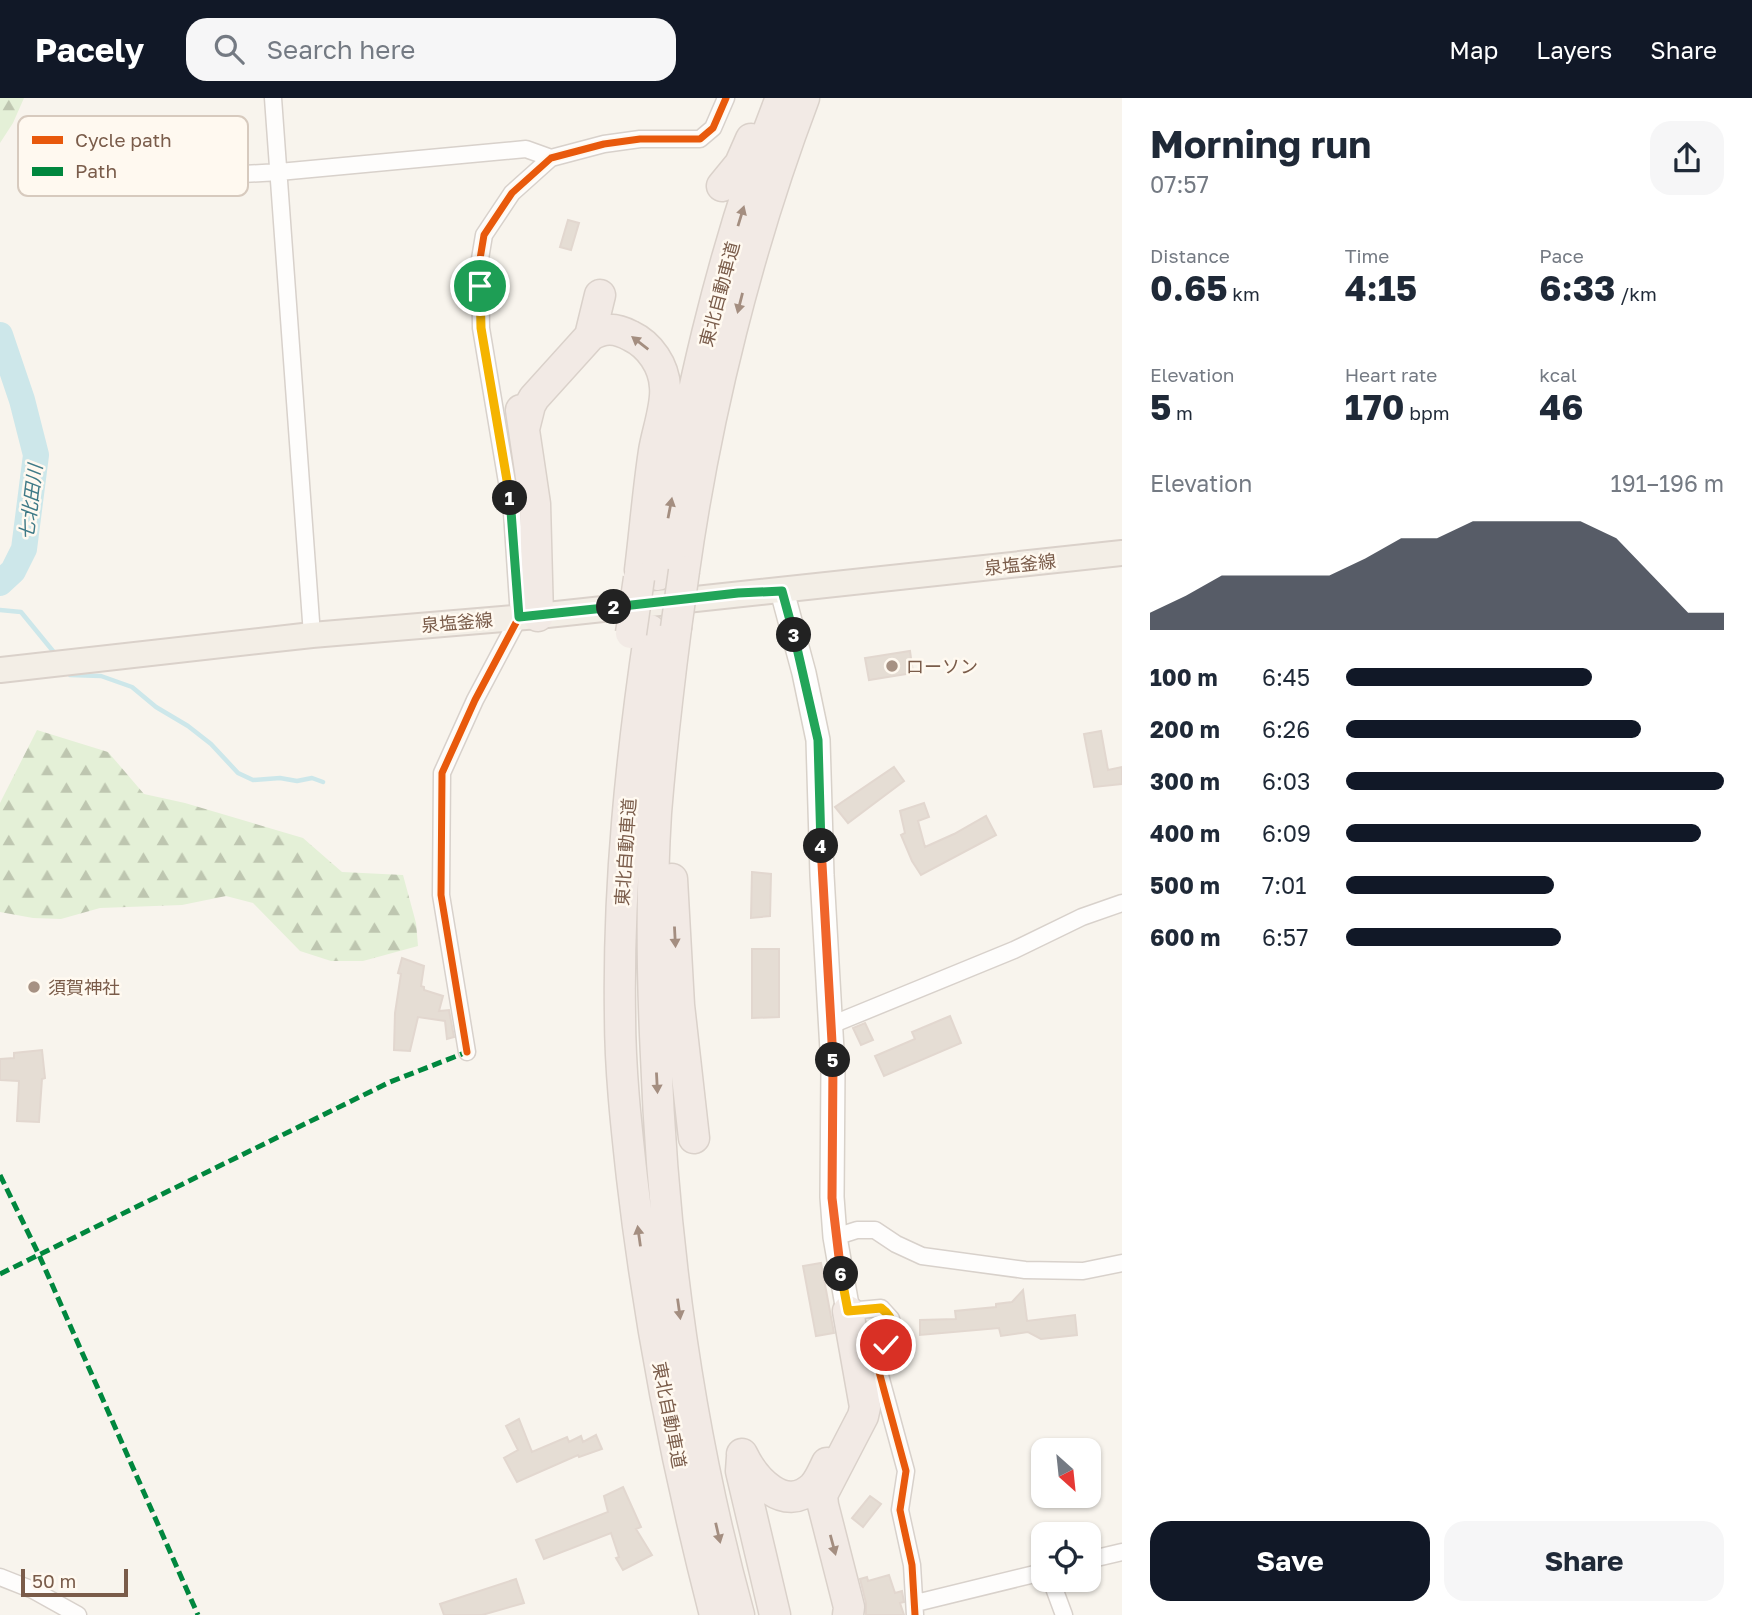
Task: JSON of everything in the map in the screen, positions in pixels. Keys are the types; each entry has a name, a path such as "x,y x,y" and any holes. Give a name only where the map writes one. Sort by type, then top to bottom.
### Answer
{"highway":[{"path":"722,186 740,164 770,98"},
{"name":"東北自動車道","path":"715,1615 681,1472 648,1296 629,1151 620,1018 623,864 631,769 660,575 685,437 724,271 754,172 781,98"},
{"name":"東北自動車道","path":"660,575 691,517 741,301 775,182 804,98"},
{"path":"529,616 535,504 524,429 534,398 592,317 598,331 616,330 642,342 655,358 666,389 654,452 660,575 652,631"},
{"name":"東北自動車道","path":"652,631 667,697 656,814 654,873 654,1015 660,1142 677,1298 702,1461 739,1615"},
{"path":"667,697 668,813 679,1005 694,1139"},
{"path":"848,1311 865,1407 863,1416 822,1495 849,1607 848,1615"},
{"path":"775,1615 741,1471 743,1454 749,1469 777,1494 788,1497 815,1486 852,1409 858,1378"}],"main road":[{"name":"泉塩釜線","path":"0,670 312,635 529,616 738,593 782,591 1122,553"}],"street":[{"path":"273,98 312,635"},
{"path":"467,1052 441,895 442,773 475,700 529,616 481,328 480,259 484,235 512,193 551,158 604,144 640,139 700,139 713,128 726,98"},
{"path":"248,174 526,149 551,158"},
{"path":"782,591 804,673 818,740 822,875 831,1025 832,1198 835,1237 848,1311 881,1308 891,1319 893,1327 878,1368 906,1471 900,1510 912,1565 916,1609 1031,1575"},
{"path":"831,1025 1014,950 1082,917 1122,902"},
{"path":"835,1237 857,1230 875,1230 922,1256 1025,1269 1083,1270 1122,1263"},
{"path":"1101,1557 1122,1552"},
{"path":"0,1577 33,1590 78,1615"},
{"path":"1055,1592 1064,1615"}],"green space":[{"path":"0,98 24,98 0,143"},
{"path":"37,730 108,752 144,794 185,803 303,838 342,872 403,875 416,923 418,946 363,961 331,961 300,951 253,903 226,896 182,905 100,908 61,919 33,918 0,912 0,803"}],"building":[{"path":"568,220 579,223 571,250 560,247"},
{"path":"910,651 913,673 869,680 865,658"},
{"path":"1101,731 1108,770 1122,767 1122,784 1094,787 1084,734"},
{"path":"894,767 904,781 848,823 835,807"},
{"path":"924,803 929,817 918,821 925,847 986,816 996,835 921,875 901,835 905,833 900,811"},
{"path":"752,872 771,874 770,916 751,918"},
{"path":"752,949 779,949 779,1017 752,1018"},
{"path":"402,958 424,966 421,986 424,990 443,996 439,1011 449,1010 454,1037 447,1039 445,1021 418,1017 410,1051 394,1050 395,1013 401,974 398,973"},
{"path":"950,1016 961,1043 884,1076 875,1056 915,1039 912,1032"},
{"path":"865,1023 873,1040 861,1045 853,1028"},
{"path":"42,1050 45,1078 42,1079 39,1122 17,1121 19,1081 0,1080 0,1059 14,1058 14,1053"},
{"path":"821,1263 834,1333 816,1336 803,1266"},
{"path":"1023,1290 1027,1321 1075,1315 1077,1335 1041,1339 1028,1332 1001,1336 999,1328 920,1335 920,1320 956,1319 955,1311 996,1307 996,1304 1012,1302"},
{"path":"519,1419 532,1452 567,1437 569,1442 581,1436 583,1442 596,1435 602,1449 579,1457 578,1455 517,1482 504,1458 518,1450 506,1426"},
{"path":"623,1487 641,1527 636,1529 652,1555 623,1570 616,1558 619,1557 611,1533 544,1559 536,1540 608,1512 604,1496"},
{"path":"870,1496 881,1504 863,1527 852,1518"},
{"path":"889,1575 895,1593 902,1591 904,1602 900,1603 904,1615 866,1615 860,1579 867,1577 868,1581"},
{"path":"516,1579 524,1603 482,1615 444,1615 440,1604"}],"waterway":[{"name":"七北田川","path":"0,335 22,400 36,455 24,549 13,571 0,583"},
{"path":"0,610 21,612 57,656"},
{"path":"68,672 70,675 101,676 132,687 156,707 211,744 238,773 253,780 280,778 297,781 312,778 323,782"}],"marked path":[{"path":"0,1274 390,1082 467,1052"},
{"path":"0,1175 39,1255 198,1615"}],"cycle path":[{"path":"467,1052 441,895 442,773 475,700 519,617 512,512 481,328 480,259 484,235 512,193 551,158 604,144 640,139 700,139 713,128 726,98"},
{"path":"782,591 804,673 818,740 822,875 833,1068 832,1197 835,1237 848,1311 881,1308 891,1319 893,1327 878,1368 906,1471 900,1510 912,1565 915,1615"}],"place":[{"name":"ローソン","path":"892,666"},
{"name":"須賀神社","path":"34,987"}],"route":[{"path":"480,286 481,328 512,512 519,617 667,600 782,591 804,673 818,740 822,875 833,1068 832,1198 835,1237 848,1311 881,1308 886,1312 893,1327 886,1345"}]}
